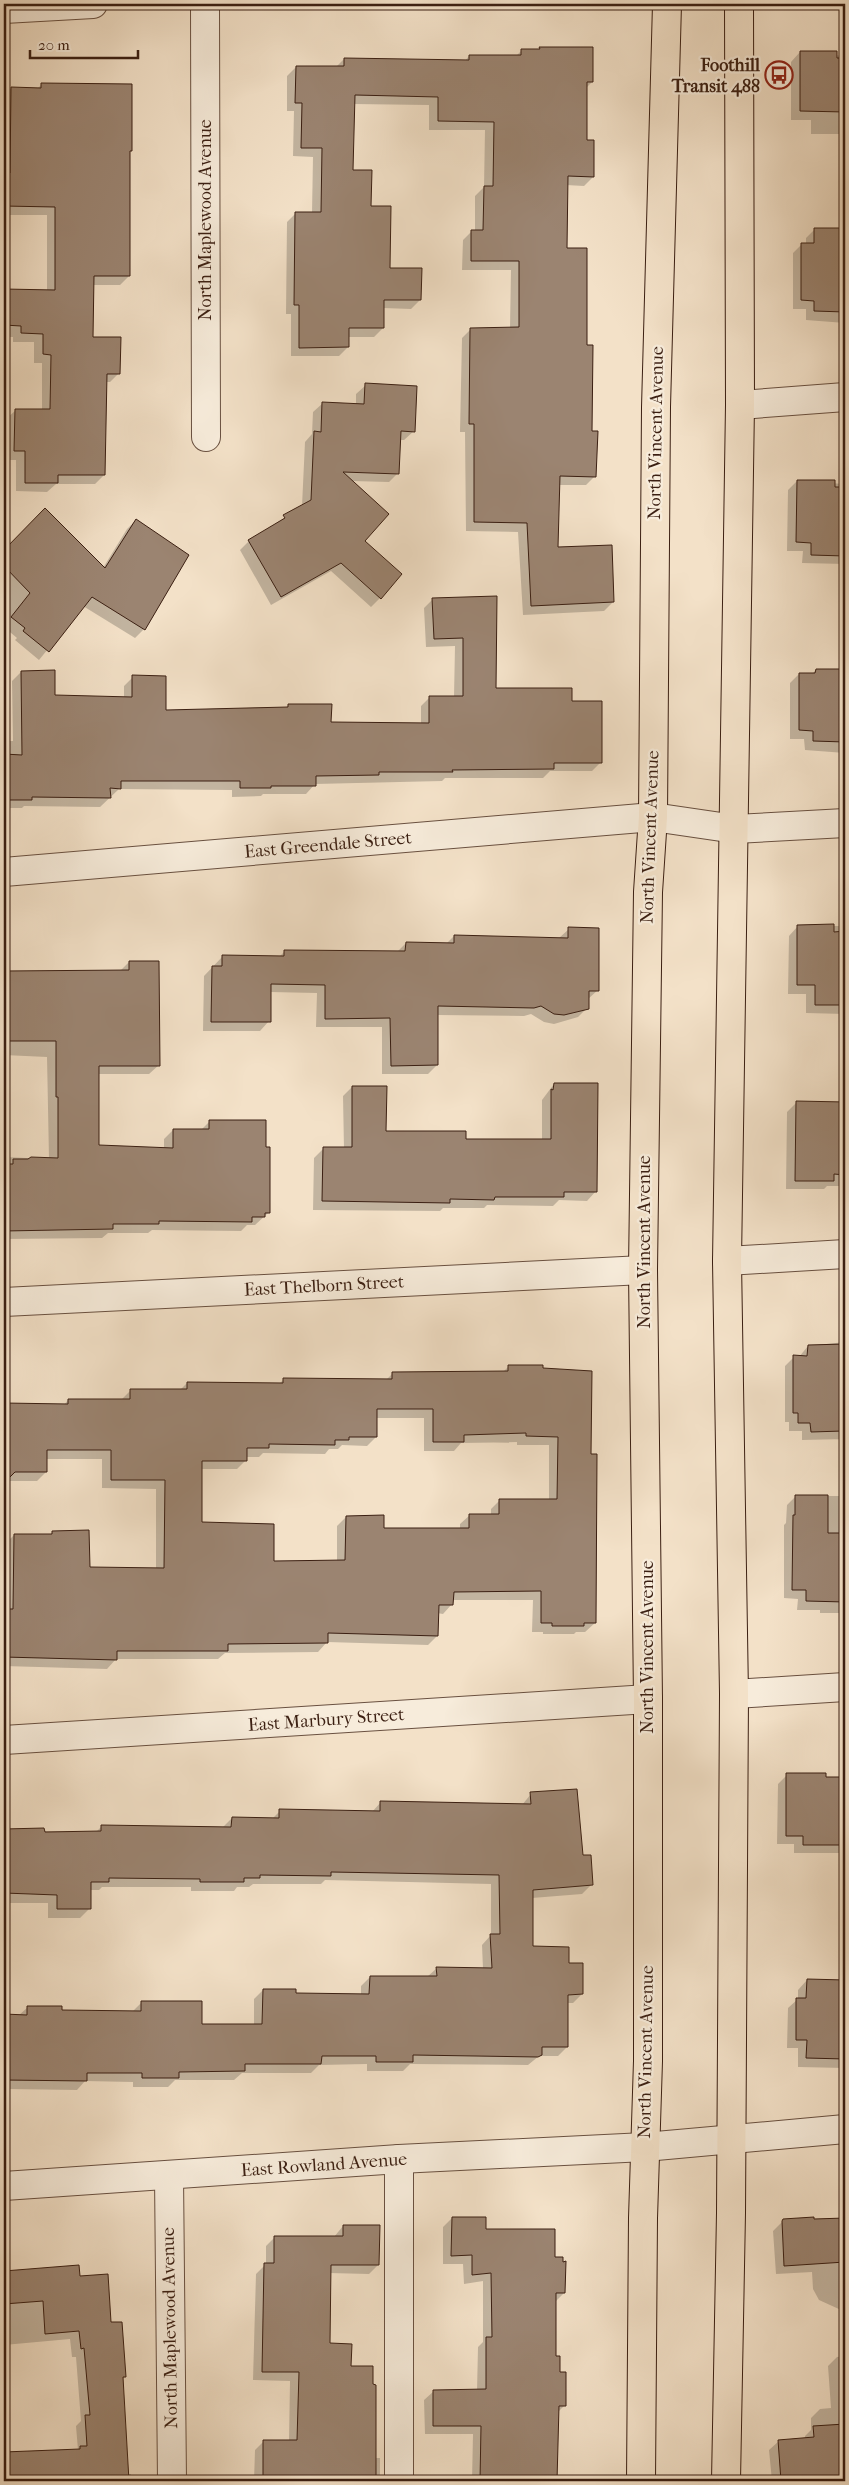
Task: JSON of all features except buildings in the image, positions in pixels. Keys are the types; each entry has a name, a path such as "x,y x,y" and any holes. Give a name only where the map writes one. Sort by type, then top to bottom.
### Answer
{"main road":[{"name":"North Vincent Avenue","path":"641,2481 645,2147 648,2061 648,1699 643,1270 648,892 652,817 656,408 668,4"},
{"path":"726,2481 731,2138 734,1694 727,1261 740,405 739,4"}],"street":[{"path":"4,9 93,4"},
{"name":"North Maplewood Avenue","path":"204,4 206,436"},
{"path":"740,405 845,397"},
{"name":"East Greendale Street","path":"4,872 652,817 735,829 845,823"},
{"path":"727,1261 845,1254"},
{"name":"East Thelborn Street","path":"4,1302 643,1270"},
{"path":"734,1694 845,1687"},
{"name":"East Marbury Street","path":"4,1740 648,1699"},
{"name":"East Rowland Avenue","path":"4,2186 398,2159 645,2147 845,2129"},
{"path":"398,2159 398,2481"},
{"name":"North Maplewood Avenue","path":"169,2175 172,2481"}],"place":[{"name":"Foothill Transit 488","path":"779,75"}]}
